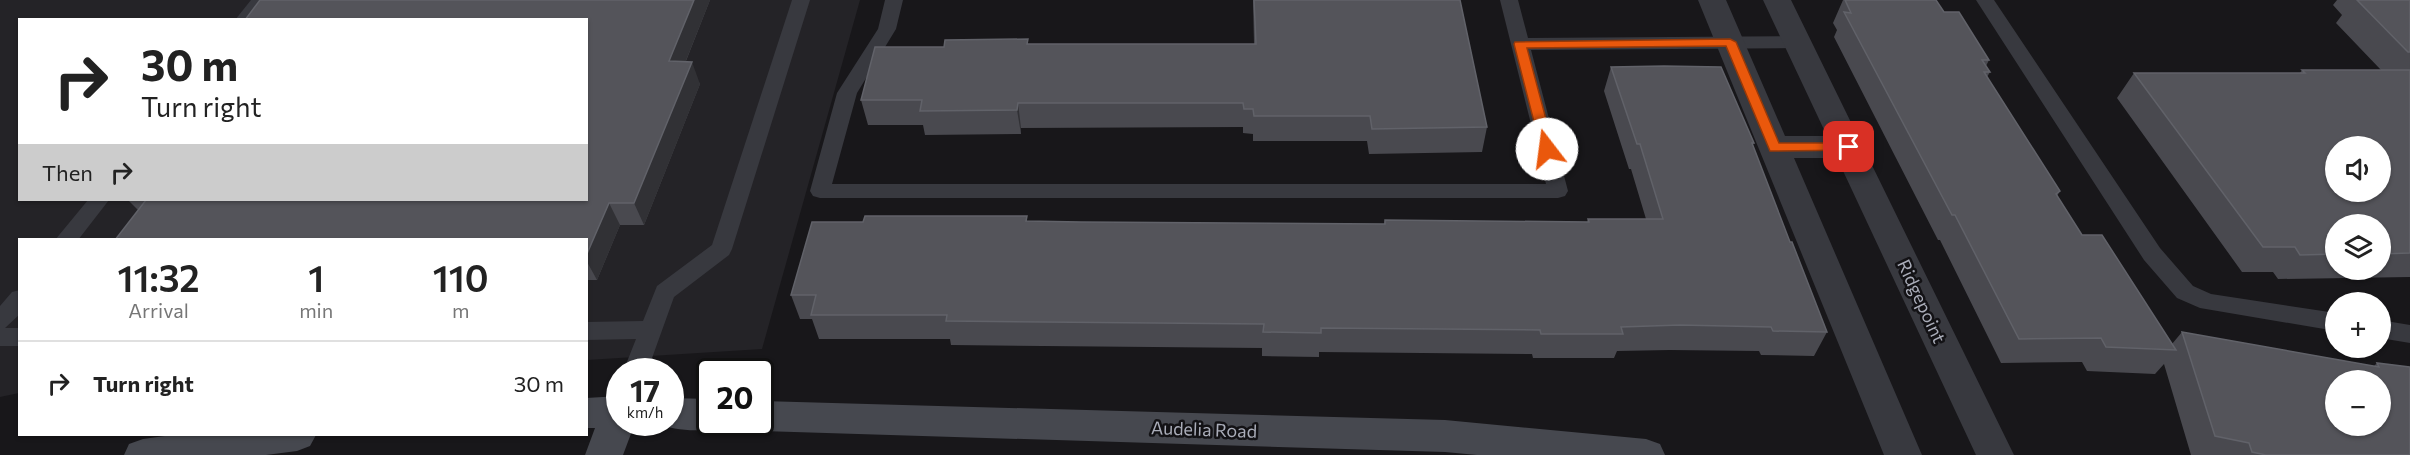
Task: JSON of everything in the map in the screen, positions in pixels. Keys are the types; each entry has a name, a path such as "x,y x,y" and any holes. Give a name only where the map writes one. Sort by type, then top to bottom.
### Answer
{"main road":[{"path":"588,413 606,412"},
{"name":"Audelia Road","path":"774,416 1445,436 1646,455"},
{"path":"143,455 289,436"},
{"path":"604,455 611,436"}],"street":[{"path":"1712,0 1903,455"},
{"name":"Ridgepoint","path":"1777,0 1995,455"},
{"path":"1775,147 1849,147"}],"lane":[{"path":"246,18 260,0"},
{"path":"640,358 664,292 721,249 801,0"},
{"path":"894,0 887,29 847,93 820,191 1558,191 1509,0"},
{"path":"1985,0 2152,254 2185,292 2208,302 2325,320"},
{"path":"1520,44 1797,42"},
{"path":"68,238 98,201"},
{"path":"0,321 18,300"},
{"path":"588,331 651,330"},
{"path":"2391,331 2410,334"},
{"path":"0,338 18,337"}],"shaded area":[{"path":"0,0 860,0 762,349 588,360 588,238 18,238 18,393 0,397"}],"building":[{"path":"260,0 694,0 669,61 692,62 634,203 609,203 588,251 588,238 117,238 145,201 588,201 588,18 246,18"},
{"path":"1254,0 1460,0 1487,127 1372,129 1370,116 1254,116 1253,109 1244,109 1243,103 1018,103 1017,110 920,111 922,100 861,100 875,47 944,47 945,40 1028,39 1027,44 1256,44"},
{"path":"1845,0 1936,0 1944,12 1959,12 1989,60 1982,60 1990,72 1984,72 2060,191 2056,194 2082,235 2102,235 2176,350 2106,347 2101,338 2019,339 1955,215 1952,215 1844,12 1851,13"},
{"path":"2357,0 2410,0 2410,52 2408,52"},
{"path":"1611,67 1721,67 1754,143 1752,143 1790,242 1792,242 1827,332 1773,331 1771,327 1680,325 1621,327 1623,334 1541,334 1540,330 1321,328 1321,333 1263,332 1264,324 946,321 947,315 811,315 816,295 791,295 812,222 863,222 865,216 1027,216 1026,221 1081,222 1385,224 1385,220 1589,222 1588,219 1663,219 1640,144 1637,144"},
{"path":"2302,70 2410,70 2410,253 2391,254 2391,214 2325,214 2325,254 2300,255 2295,247 2263,247 2134,73 2305,73"},
{"path":"2182,332 2379,367 2377,363 2410,367 2410,455 2266,455 2252,452 2249,443 2215,436"}],"route":[{"path":"1547,149 1520,44 1730,42 1775,147 1849,147"}]}
